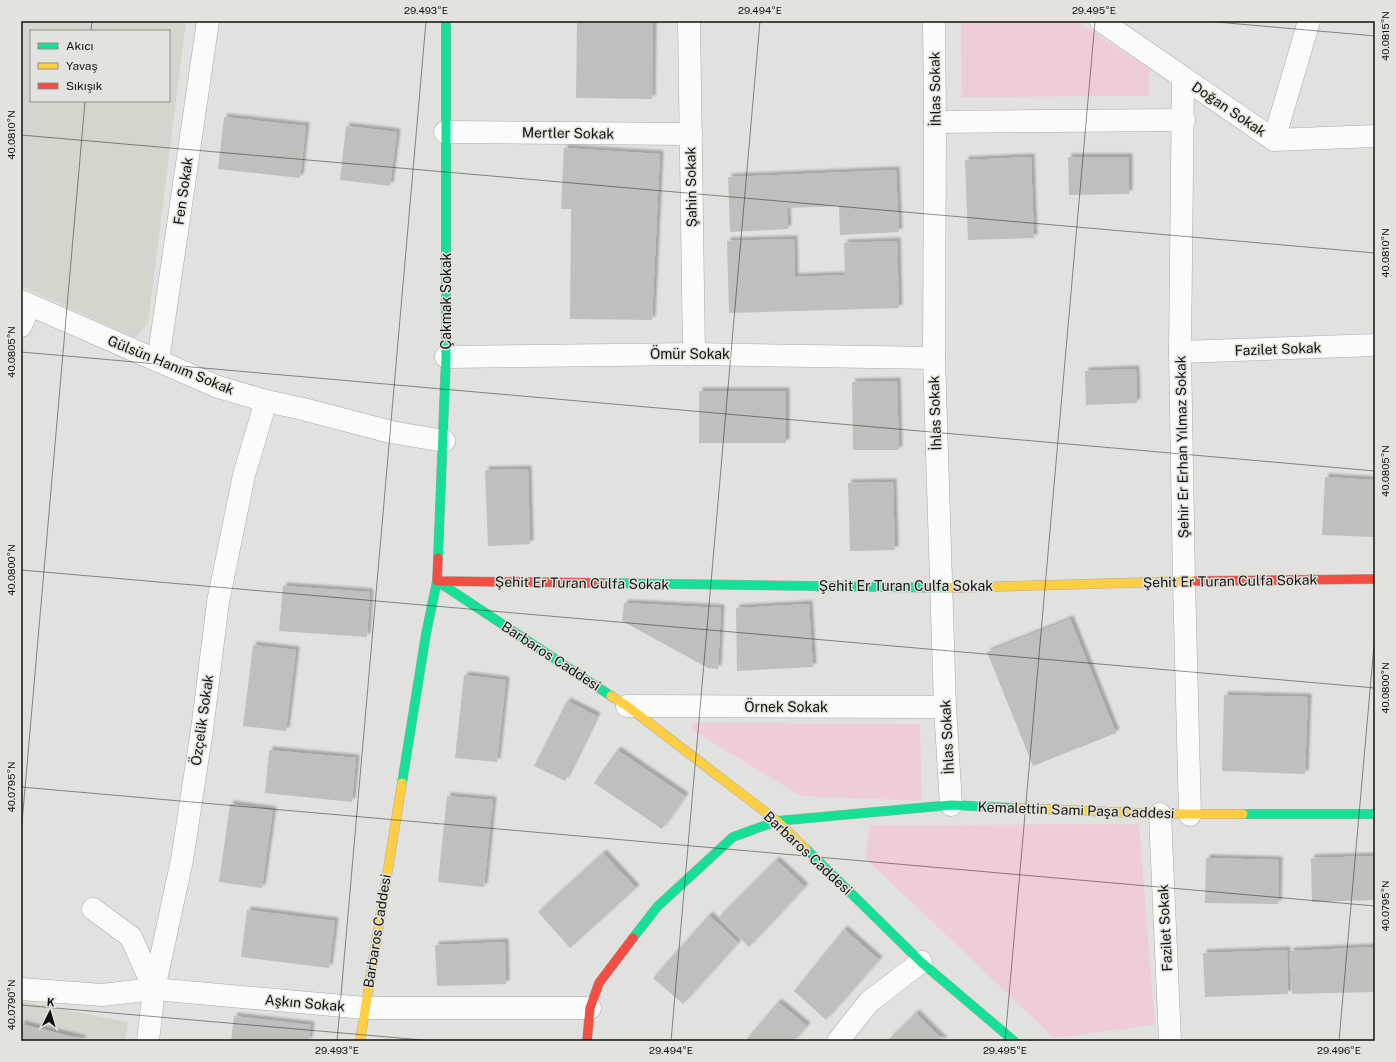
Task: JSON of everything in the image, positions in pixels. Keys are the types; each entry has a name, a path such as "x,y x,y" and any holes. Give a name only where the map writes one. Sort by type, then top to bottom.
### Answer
{"street":[{"name":"Fen Sokak","path":"158,361 208,21"},
{"name":"Çakmak Sokak","path":"437,581 444,441 446,357 446,21"},
{"name":"Şahin Sokak","path":"689,21 694,354"},
{"name":"İhlas Sokak","path":"934,21 934,358 945,707 951,805"},
{"name":"Doğan Sokak","path":"1101,21 1274,140 1375,136"},
{"path":"1274,140 1309,21"},
{"name":"Şehir Er Erhan Yılmaz Sokak","path":"1183,78 1184,120 1180,352 1190,815"},
{"path":"935,122 1184,120"},
{"name":"Mertler Sokak","path":"445,132 691,134"},
{"name":"Gülsün Hanım Sokak","path":"26,303 218,386 266,401 391,432 444,441"},
{"path":"21,326 26,303"},
{"name":"Fazilet Sokak","path":"1180,352 1375,345"},
{"name":"Ömür Sokak","path":"446,357 694,354 934,358"},
{"name":"Özçelik Sokak","path":"148,1041 154,989 182,860 202,730 218,602 244,475 266,401"},
{"name":"Şehit Er Turan Culfa Sokak","path":"437,581 941,588 1184,581 1375,579"},
{"name":"Barbaros Caddesi","path":"360,1041 426,634 437,581 627,706 777,821 921,962 1014,1041"},
{"name":"Örnek Sokak","path":"627,706 945,707"},
{"name":"Kemalettin Sami Paşa Caddesi","path":"587,1041 590,1008 599,983 657,907 733,837 777,821 951,805 1190,815 1375,814"},
{"name":"Fazilet Sokak","path":"1160,814 1170,1041"},
{"path":"93,909 131,937 154,989"},
{"path":"838,1041 869,1002 921,962"},
{"name":"Aşkın Sokak","path":"21,989 102,995 154,989 365,1008 590,1008"}],"shaded area":[{"path":"21,21 186,21 148,323 135,338 21,286"},
{"path":"961,21 1076,21 1149,68 1149,96 962,97"},
{"path":"693,723 920,724 922,801 801,796 692,730"},
{"path":"1139,824 1155,1025 1054,1038 865,858 870,825"},
{"path":"21,1001 128,1022 125,1041 21,1041"}],"building":[{"path":"577,21 653,21 652,99 576,98"},
{"path":"224,117 306,126 300,178 218,169"},
{"path":"346,126 397,132 390,186 340,180"},
{"path":"564,148 660,154 652,320 570,319 571,209 561,209"},
{"path":"1031,157 1034,238 968,240 965,160"},
{"path":"1068,157 1129,157 1129,194 1069,195"},
{"path":"896,170 899,232 840,235 839,206 787,208 788,229 730,232 728,177"},
{"path":"794,239 795,277 845,275 844,243 897,241 899,308 729,313 727,241"},
{"path":"1136,369 1137,403 1086,405 1085,371"},
{"path":"897,381 899,450 853,450 852,382"},
{"path":"699,391 786,391 786,443 699,443"},
{"path":"528,469 530,544 488,546 485,470"},
{"path":"1325,477 1375,480 1375,537 1322,535"},
{"path":"893,482 895,550 850,551 848,483"},
{"path":"283,586 370,592 367,637 279,631"},
{"path":"624,603 721,608 718,669 708,668 622,621"},
{"path":"809,604 813,667 737,671 736,608"},
{"path":"1070,619 1116,733 1033,766 987,652"},
{"path":"253,645 296,650 286,731 243,726"},
{"path":"464,675 506,680 497,762 455,758"},
{"path":"1224,695 1308,697 1305,774 1222,771"},
{"path":"567,701 597,716 565,781 534,766"},
{"path":"269,750 356,758 352,802 265,793"},
{"path":"617,750 685,796 662,829 594,783"},
{"path":"447,796 493,800 484,887 438,882"},
{"path":"230,804 273,810 262,888 219,882"},
{"path":"603,853 636,888 570,948 538,912"},
{"path":"1375,856 1375,900 1312,902 1311,858"},
{"path":"1206,858 1279,860 1278,904 1205,903"},
{"path":"776,860 805,887 749,947 719,917"},
{"path":"247,910 335,921 329,968 241,957"},
{"path":"709,915 738,943 683,1004 653,978"},
{"path":"844,929 879,960 826,1020 794,991"},
{"path":"505,942 506,984 437,986 435,945"},
{"path":"1374,947 1375,992 1292,994 1290,951"},
{"path":"1287,950 1288,994 1205,997 1203,953"},
{"path":"778,1002 807,1026 794,1041 745,1041"},
{"path":"916,1013 944,1041 891,1041 889,1039"},
{"path":"234,1016 311,1025 309,1041 231,1041"},
{"path":"21,1024 83,1039 82,1041 21,1041"}],"traffic: fast":[{"path":"438,558 446,357 446,21"},
{"path":"402,783 426,634 437,581 611,696"},
{"path":"602,583 950,588"},
{"path":"633,938 657,907 733,837 777,821 951,805 1015,808"},
{"path":"1243,814 1375,814"},
{"path":"806,849 921,962 1014,1041"}],"traffic: slow":[{"path":"950,588 1196,581"},
{"path":"611,696 627,706 777,821 806,849"},
{"path":"360,1041 402,783"},
{"path":"1015,808 1160,814 1243,814"}],"traffic: jam":[{"path":"438,558 437,581 602,583"},
{"path":"1196,581 1375,579"},
{"path":"587,1041 590,1008 599,983 633,938"}]}
